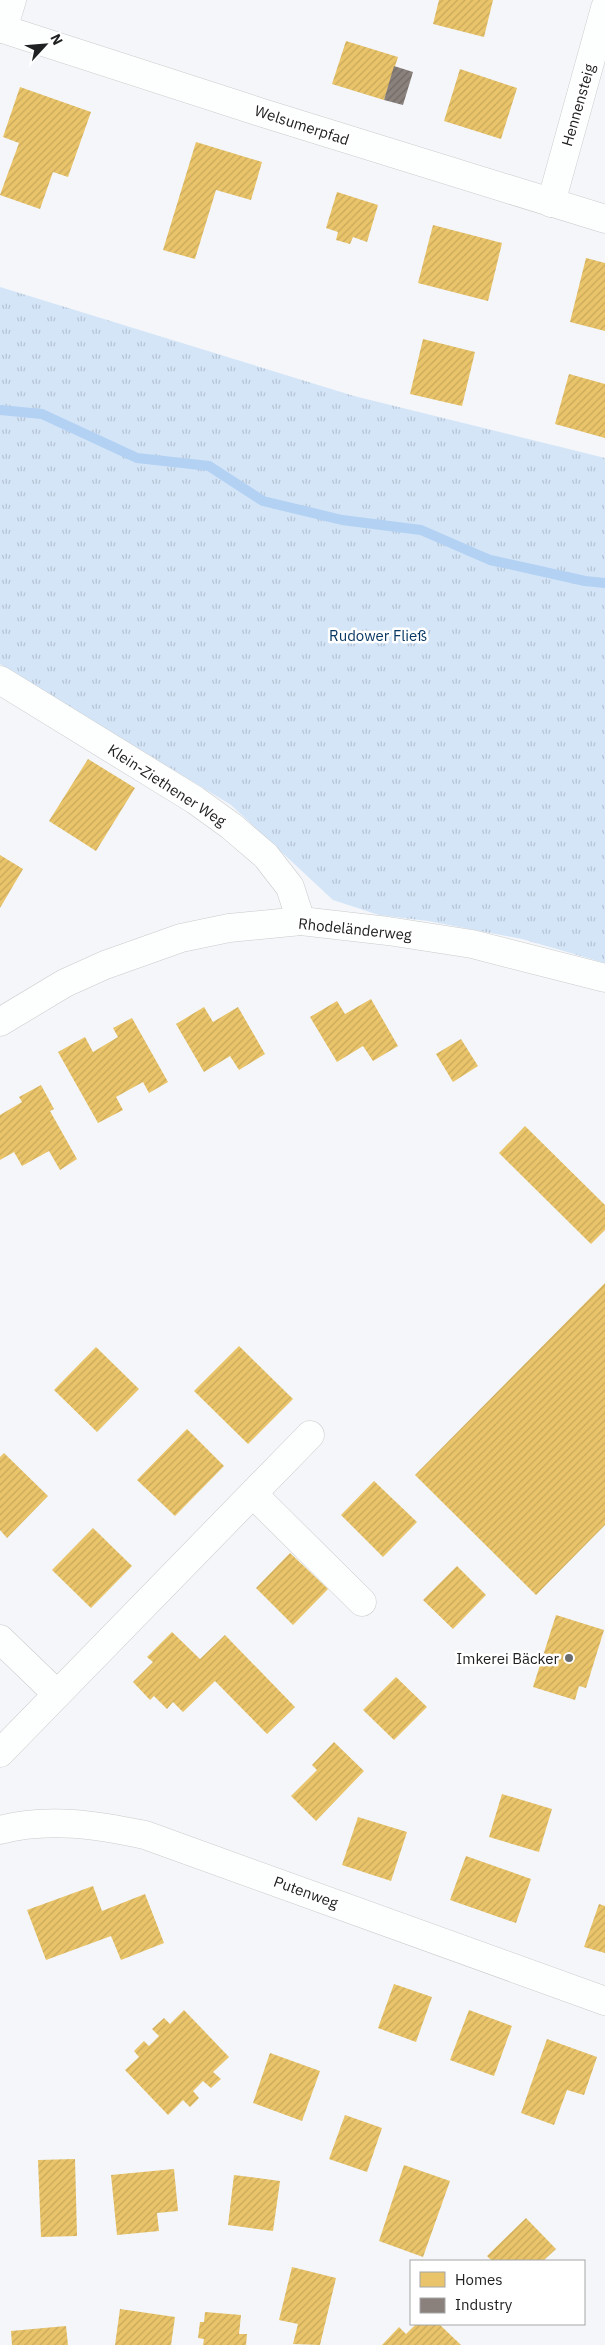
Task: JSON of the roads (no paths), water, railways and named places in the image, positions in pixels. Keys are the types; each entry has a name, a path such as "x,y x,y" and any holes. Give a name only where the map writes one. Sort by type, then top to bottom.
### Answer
{"street":[{"path":"2,29 12,0"},
{"name":"Hennensteig","path":"551,203 605,8"},
{"name":"Welsumerpfad","path":"2,29 605,219"},
{"name":"Klein-Ziethener Weg","path":"0,680 195,800 231,826 266,856 290,888 301,921"},
{"name":"Rhodeländerweg","path":"0,1022 65,983 105,965 181,938 229,928 301,921 388,931 472,944 605,978"},
{"path":"0,1753 310,1435"},
{"path":"253,1494 362,1602"},
{"path":"0,1640 57,1694"},
{"name":"Putenweg","path":"0,1830 48,1822 95,1824 145,1835 605,2001"}],"waterway":[{"name":"Rudower Fließ","path":"0,410 42,414 137,458 209,466 263,501 342,520 421,530 490,560 585,581 605,583"}],"place":[{"name":"Imkerei Bäcker","path":"569,1658"}]}
